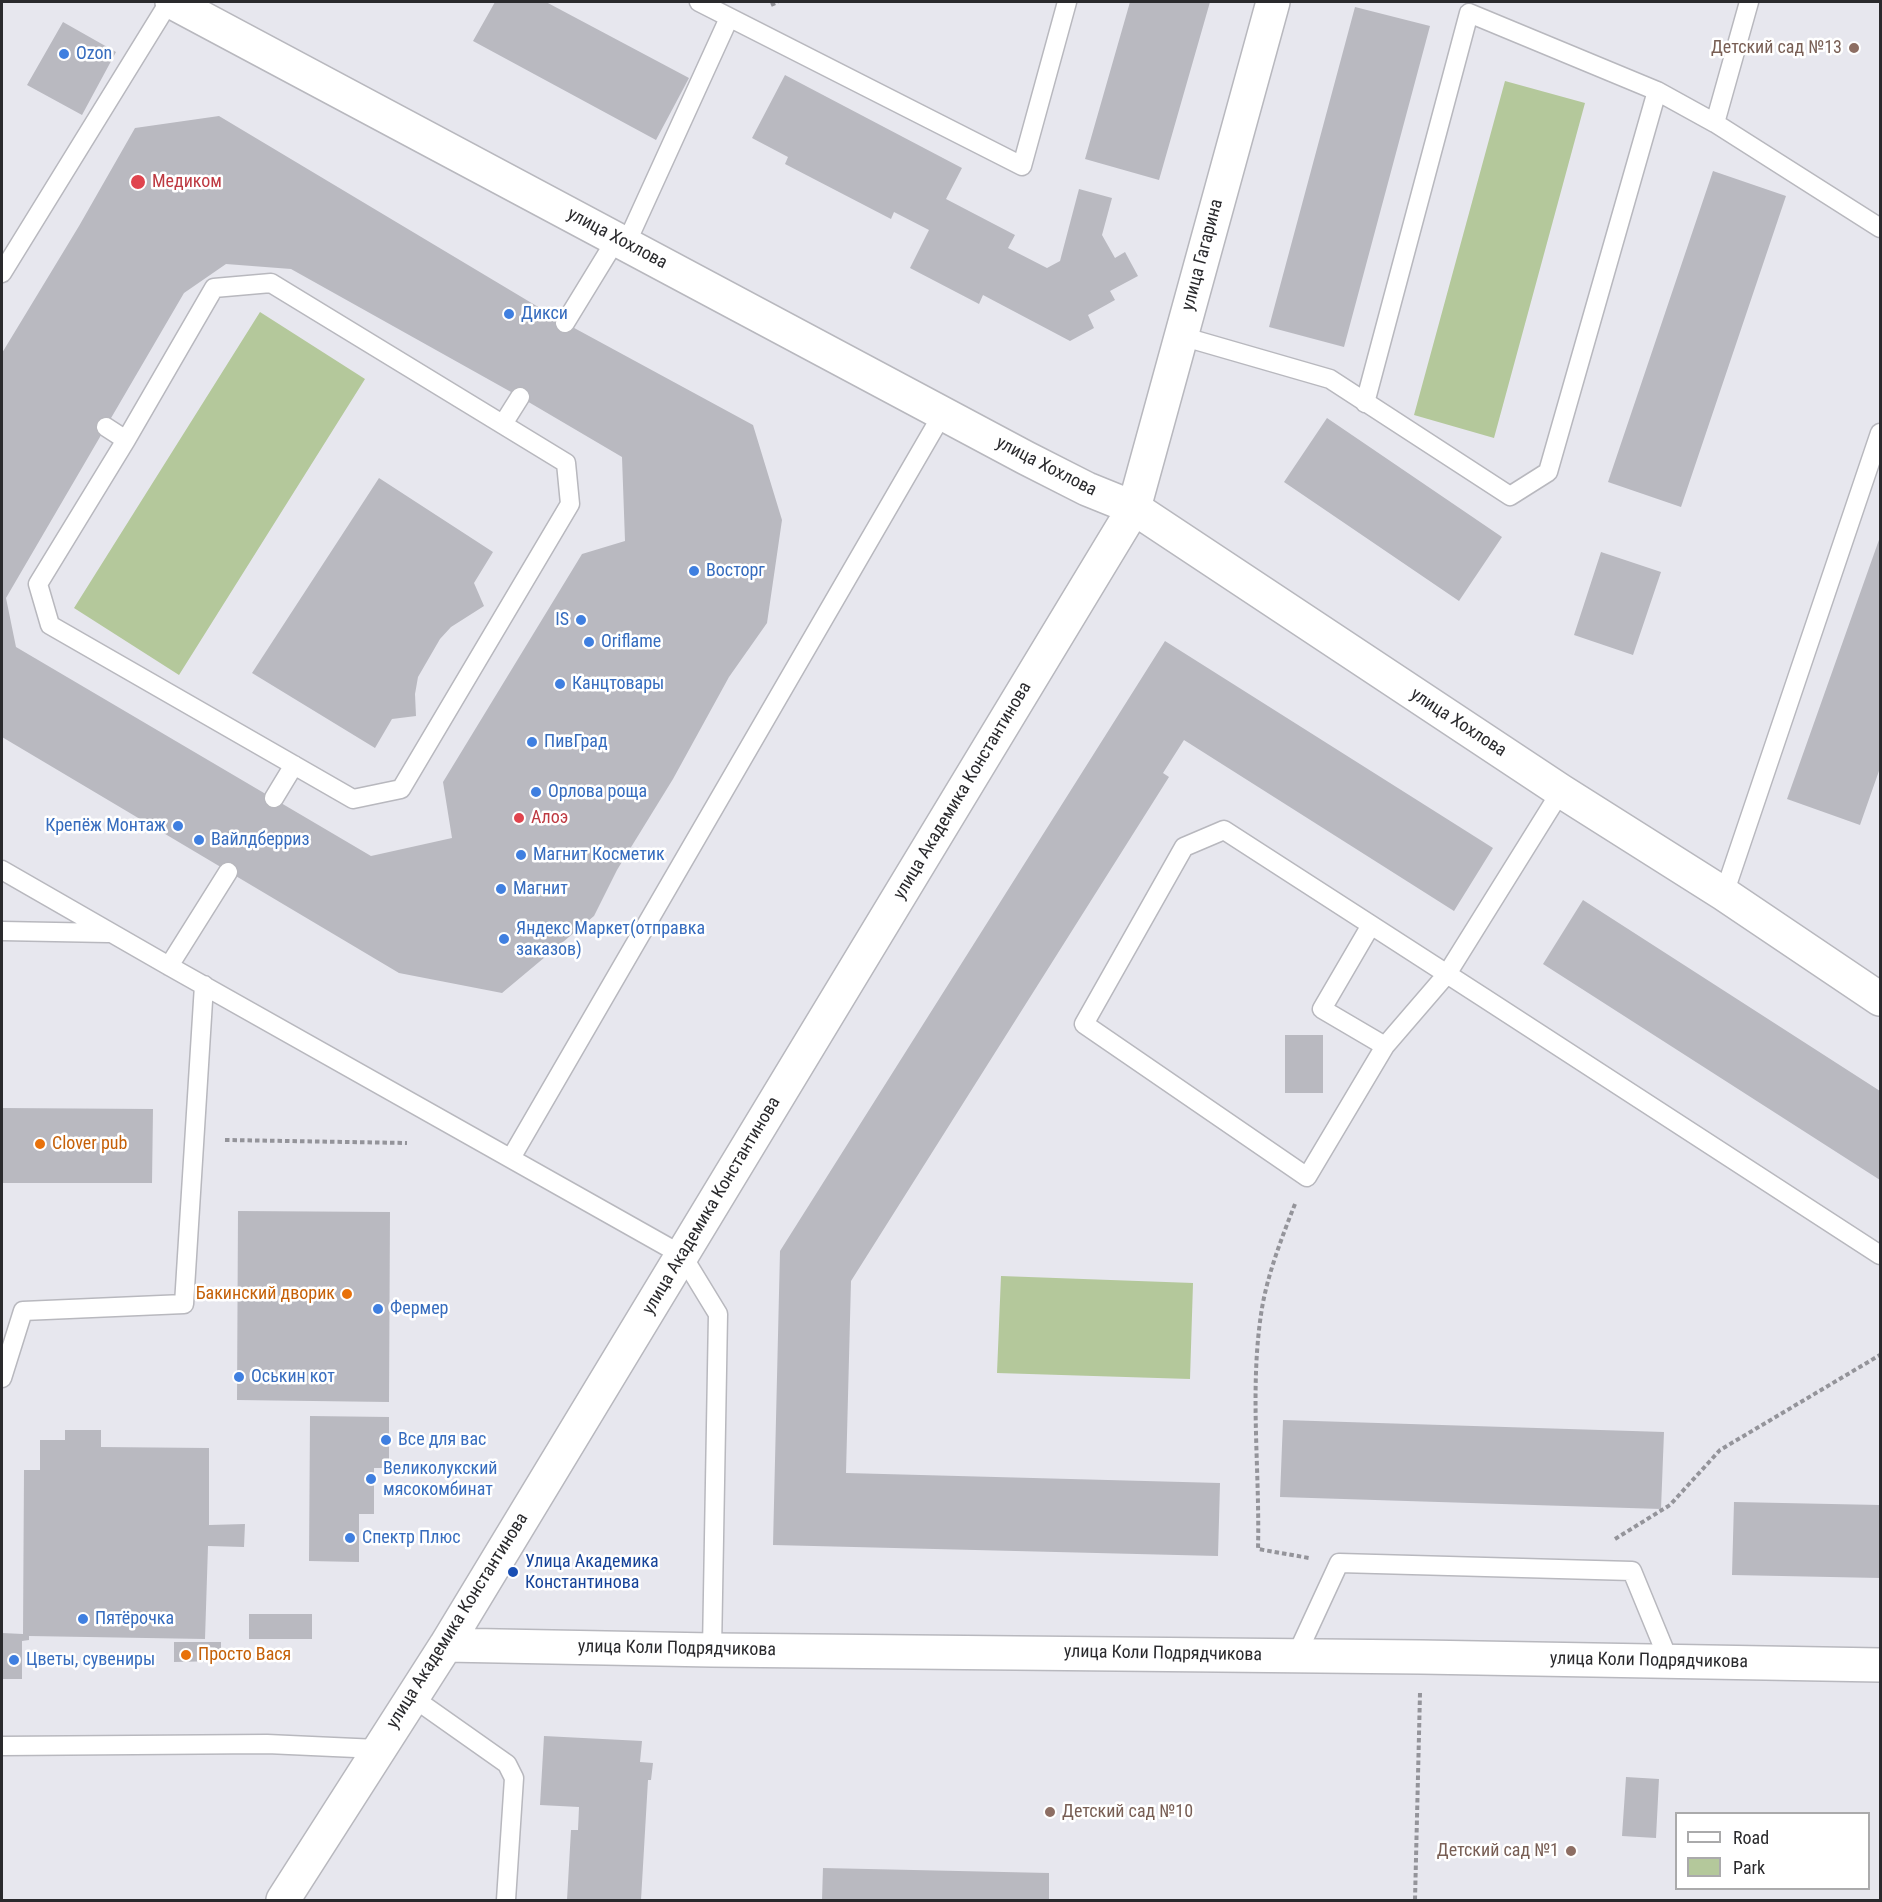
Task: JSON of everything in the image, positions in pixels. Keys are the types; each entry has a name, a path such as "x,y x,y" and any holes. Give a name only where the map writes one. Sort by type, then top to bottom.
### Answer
{"street":[{"name":"улица Хохлова","path":"170,2 1087,489 1134,508 1561,791 1724,894 1881,999"},
{"name":"улица Гагарина","path":"1134,508 1273,2"},
{"name":"улица Академика Константинова","path":"283,1900 446,1645 1134,508"},
{"name":"улица Коли Подрядчикова","path":"446,1645 1881,1665"}],"lane":[{"path":"2,273 170,2"},
{"path":"699,2 1022,166 1067,2"},
{"path":"1715,123 1749,2"},
{"path":"1365,403 1471,8 1657,91 1715,123 1881,228"},
{"path":"565,323 622,241 729,18"},
{"path":"1181,336 1330,379 1510,496 1548,472 1657,91"},
{"path":"271,283 503,424 566,463 570,504 401,789 353,799 50,625 38,584 126,440 214,288 271,283"},
{"path":"503,424 520,397"},
{"path":"511,1158 943,413"},
{"path":"106,427 126,440"},
{"path":"1724,894 1881,433"},
{"path":"274,798 294,765"},
{"path":"1561,791 1448,974 1384,1046 1306,1177 1084,1024 1184,847 1224,830 1448,974 1881,1256"},
{"path":"2,870 682,1255 718,1314 712,1650"},
{"path":"169,966 228,872"},
{"path":"1371,925 1322,1009 1384,1046"},
{"path":"2,931 111,933"},
{"path":"2,1378 23,1311 184,1304 204,985"},
{"path":"1296,1656 1340,1563 1632,1571 1669,1661"},
{"path":"412,1696 507,1764 514,1778 506,1900"},
{"path":"2,1746 267,1744 378,1749"}],"path":[{"path":"194,1139 407,1143"},
{"path":"1306,1177 1276,1258 1262,1307 1257,1363 1258,1549 1340,1563"},
{"path":"1566,1570 1670,1505 1720,1450 1881,1355"},
{"path":"1415,1900 1420,1657"}],"green space":[{"path":"1505,81 1585,103 1494,438 1414,415"},
{"path":"260,312 365,379 179,675 74,608"},
{"path":"1001,1276 1193,1283 1190,1379 997,1373"}],"building":[{"path":"495,2 546,2 689,78 656,140 473,41"},
{"path":"1130,2 1210,2 1159,180 1085,159"},
{"path":"1355,7 1430,26 1344,347 1269,327"},
{"path":"63,22 116,52 82,115 27,85"},
{"path":"785,75 962,168 946,199 1015,235 1008,248 1047,268 1060,261 1079,189 1112,198 1102,235 1115,258 1125,252 1138,276 1110,291 1115,300 1088,315 1094,328 1070,341 983,295 979,304 910,268 929,230 894,212 891,219 785,164 788,157 752,138"},
{"path":"219,116 565,323 753,425 782,520 767,623 729,677 673,779 617,870 594,916 502,993 399,973 2,737 2,353 135,128","holes":["226,264 291,269 622,457 625,541 582,554 443,782 452,838 371,856 16,647 6,598 184,293"]},
{"path":"1713,171 1786,196 1681,507 1608,482"},
{"path":"1327,418 1502,537 1459,601 1284,482"},
{"path":"379,478 493,552 474,583 484,606 451,627 440,639 418,677 415,694 416,716 392,719 375,748 252,673"},
{"path":"1880,537 1880,768 1860,825 1787,799"},
{"path":"1601,552 1661,572 1633,655 1574,635"},
{"path":"1165,641 1493,848 1454,911 1184,740 1163,773 1169,777 851,1281 846,1473 1220,1483 1218,1556 773,1545 780,1251"},
{"path":"1583,900 1880,1091 1880,1180 1543,964"},
{"path":"1285,1035 1323,1035 1323,1093 1285,1093"},
{"path":"2,1108 153,1109 152,1183 2,1183"},
{"path":"238,1211 390,1212 389,1402 237,1400"},
{"path":"310,1416 389,1417 389,1468 374,1468 374,1514 359,1514 359,1562 309,1561"},
{"path":"1283,1420 1664,1432 1661,1509 1280,1497"},
{"path":"65,1430 101,1430 101,1447 209,1448 209,1525 245,1524 244,1547 208,1546 205,1639 29,1636 29,1640 22,1641 22,1679 2,1679 2,1633 23,1634 24,1470 40,1470 40,1440 65,1440"},
{"path":"1734,1502 1880,1505 1880,1578 1732,1575"},
{"path":"249,1614 312,1614 312,1639 249,1639"},
{"path":"174,1642 221,1642 221,1661 174,1662"},
{"path":"544,1736 642,1741 640,1762 653,1763 651,1780 648,1780 641,1900 567,1900 571,1830 578,1830 579,1807 540,1805"},
{"path":"1626,1777 1659,1779 1656,1838 1622,1836"},
{"path":"823,1868 1049,1873 1049,1900 822,1900"}],"place":[{"name":"Детский сад №13","path":"1854,48"},
{"name":"Ozon","path":"64,54"},
{"name":"Медиком","path":"138,182"},
{"name":"Дикси","path":"509,314"},
{"name":"Восторг","path":"694,571"},
{"name":"IS","path":"581,620"},
{"name":"Oriflame","path":"589,642"},
{"name":"Канцтовары","path":"560,684"},
{"name":"ПивГрад","path":"532,742"},
{"name":"Орлова роща","path":"536,792"},
{"name":"Алоэ","path":"519,818"},
{"name":"Крепёж Монтаж","path":"178,826"},
{"name":"Вайлдберриз","path":"199,840"},
{"name":"Магнит Косметик","path":"521,855"},
{"name":"Магнит","path":"501,889"},
{"name":"Яндекс Маркет(отправка заказов)","path":"504,939"},
{"name":"Clover pub","path":"40,1144"},
{"name":"Бакинский дворик","path":"347,1294"},
{"name":"Фермер","path":"378,1309"},
{"name":"Оськин кот","path":"239,1377"},
{"name":"Все для вас","path":"386,1440"},
{"name":"Великолукский мясокомбинат","path":"371,1479"},
{"name":"Спектр Плюс","path":"350,1538"},
{"name":"Улица Академика Константинова","path":"513,1572"},
{"name":"Пятёрочка","path":"83,1619"},
{"name":"Просто Вася","path":"186,1655"},
{"name":"Цветы, сувениры","path":"14,1660"},
{"name":"Детский сад №10","path":"1050,1812"},
{"name":"Детский сад №1","path":"1571,1851"}]}
